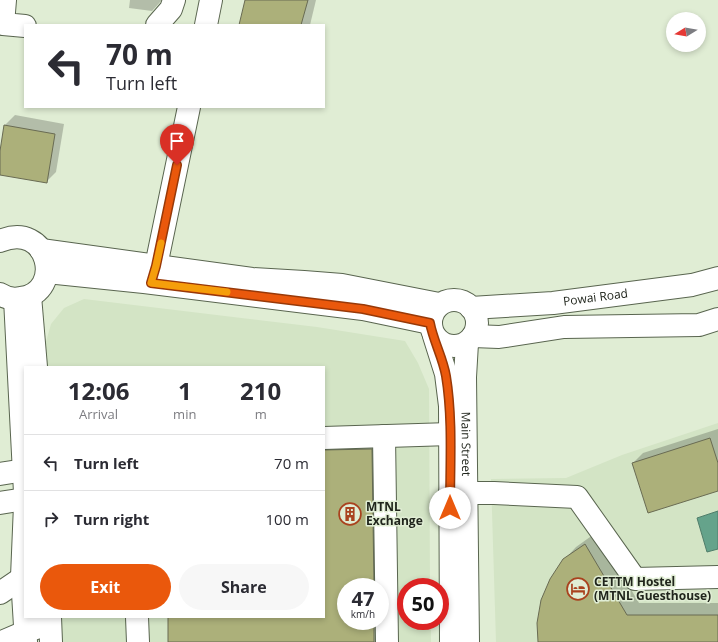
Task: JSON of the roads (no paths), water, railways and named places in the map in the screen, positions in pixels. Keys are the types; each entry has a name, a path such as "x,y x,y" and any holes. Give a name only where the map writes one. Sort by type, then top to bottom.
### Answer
{"street":[{"path":"5,0 3,24 24,26"},
{"path":"158,24 171,9 174,0"},
{"path":"206,24 211,0"},
{"path":"154,274 189,108"},
{"path":"0,241 11,237 23,238 33,242 41,250 46,261 47,272 43,283 36,292 15,296"},
{"path":"41,250 154,274 435,321 445,301 459,300 466,303 471,308"},
{"path":"47,272 154,274"},
{"name":"Powai Road","path":"471,308 553,303 692,286 718,278"},
{"path":"15,296 36,366"},
{"path":"0,474 24,461 15,296"},
{"name":"Main Street","path":"451,642 465,377 470,340 476,329 477,321 471,308"},
{"name":"Powai Road","path":"435,321 439,341 453,347 460,346 470,340 564,327 699,325 718,319"},
{"name":"Main Street","path":"435,321 446,374 450,406 450,434 458,493 468,642"},
{"path":"325,438 450,434"},
{"path":"384,436 387,642"},
{"path":"458,493 577,496 634,579 718,577"},
{"path":"0,503 24,499"},
{"path":"0,593 24,576"},
{"path":"25,618 25,637"},
{"path":"137,618 138,642"},
{"path":"2,642 25,637 50,627"}],"place":[{"name":"MTNL Exchange","path":"350,514"},
{"name":"CETTM Hostel (MTNL Guesthouse)","path":"578,589"}]}
